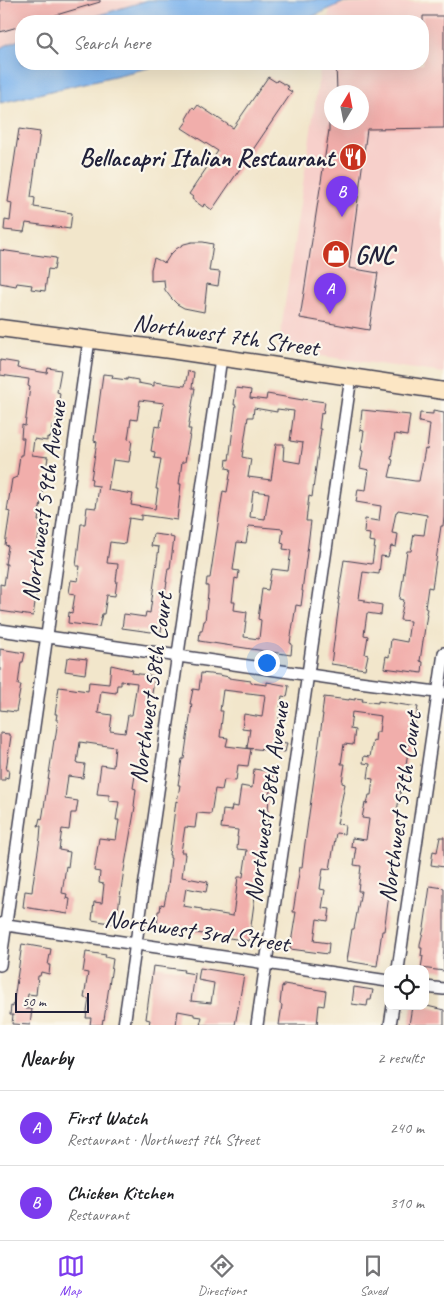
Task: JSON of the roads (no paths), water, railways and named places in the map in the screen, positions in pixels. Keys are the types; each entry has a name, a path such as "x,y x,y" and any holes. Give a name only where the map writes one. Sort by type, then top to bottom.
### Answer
{"main road":[{"name":"Northwest 7th Street","path":"0,328 444,391"}],"street":[{"name":"Northwest 59th Avenue","path":"0,965 3,924 47,636 89,340"},
{"name":"Northwest 58th Court","path":"124,1025 220,358"},
{"name":"Northwest 58th Avenue","path":"256,1025 351,377"},
{"path":"0,630 441,693"},
{"name":"Northwest 57th Court","path":"399,965 441,693 444,652"},
{"name":"Northwest 3rd Street","path":"3,924 384,980"},
{"path":"429,988 444,990"},
{"path":"390,1025 392,1010"}],"water":[{"path":"148,0 396,0 342,3 316,15 99,15"},
{"path":"15,42 15,70 140,70 0,103 0,48"}],"place":[{"name":"Bellacapri Italian Restaurant","path":"353,157"},
{"name":"Chicken Kitchen","path":"342,217"},
{"name":"GNC","path":"336,254"},
{"name":"First Watch","path":"330,314"}]}
